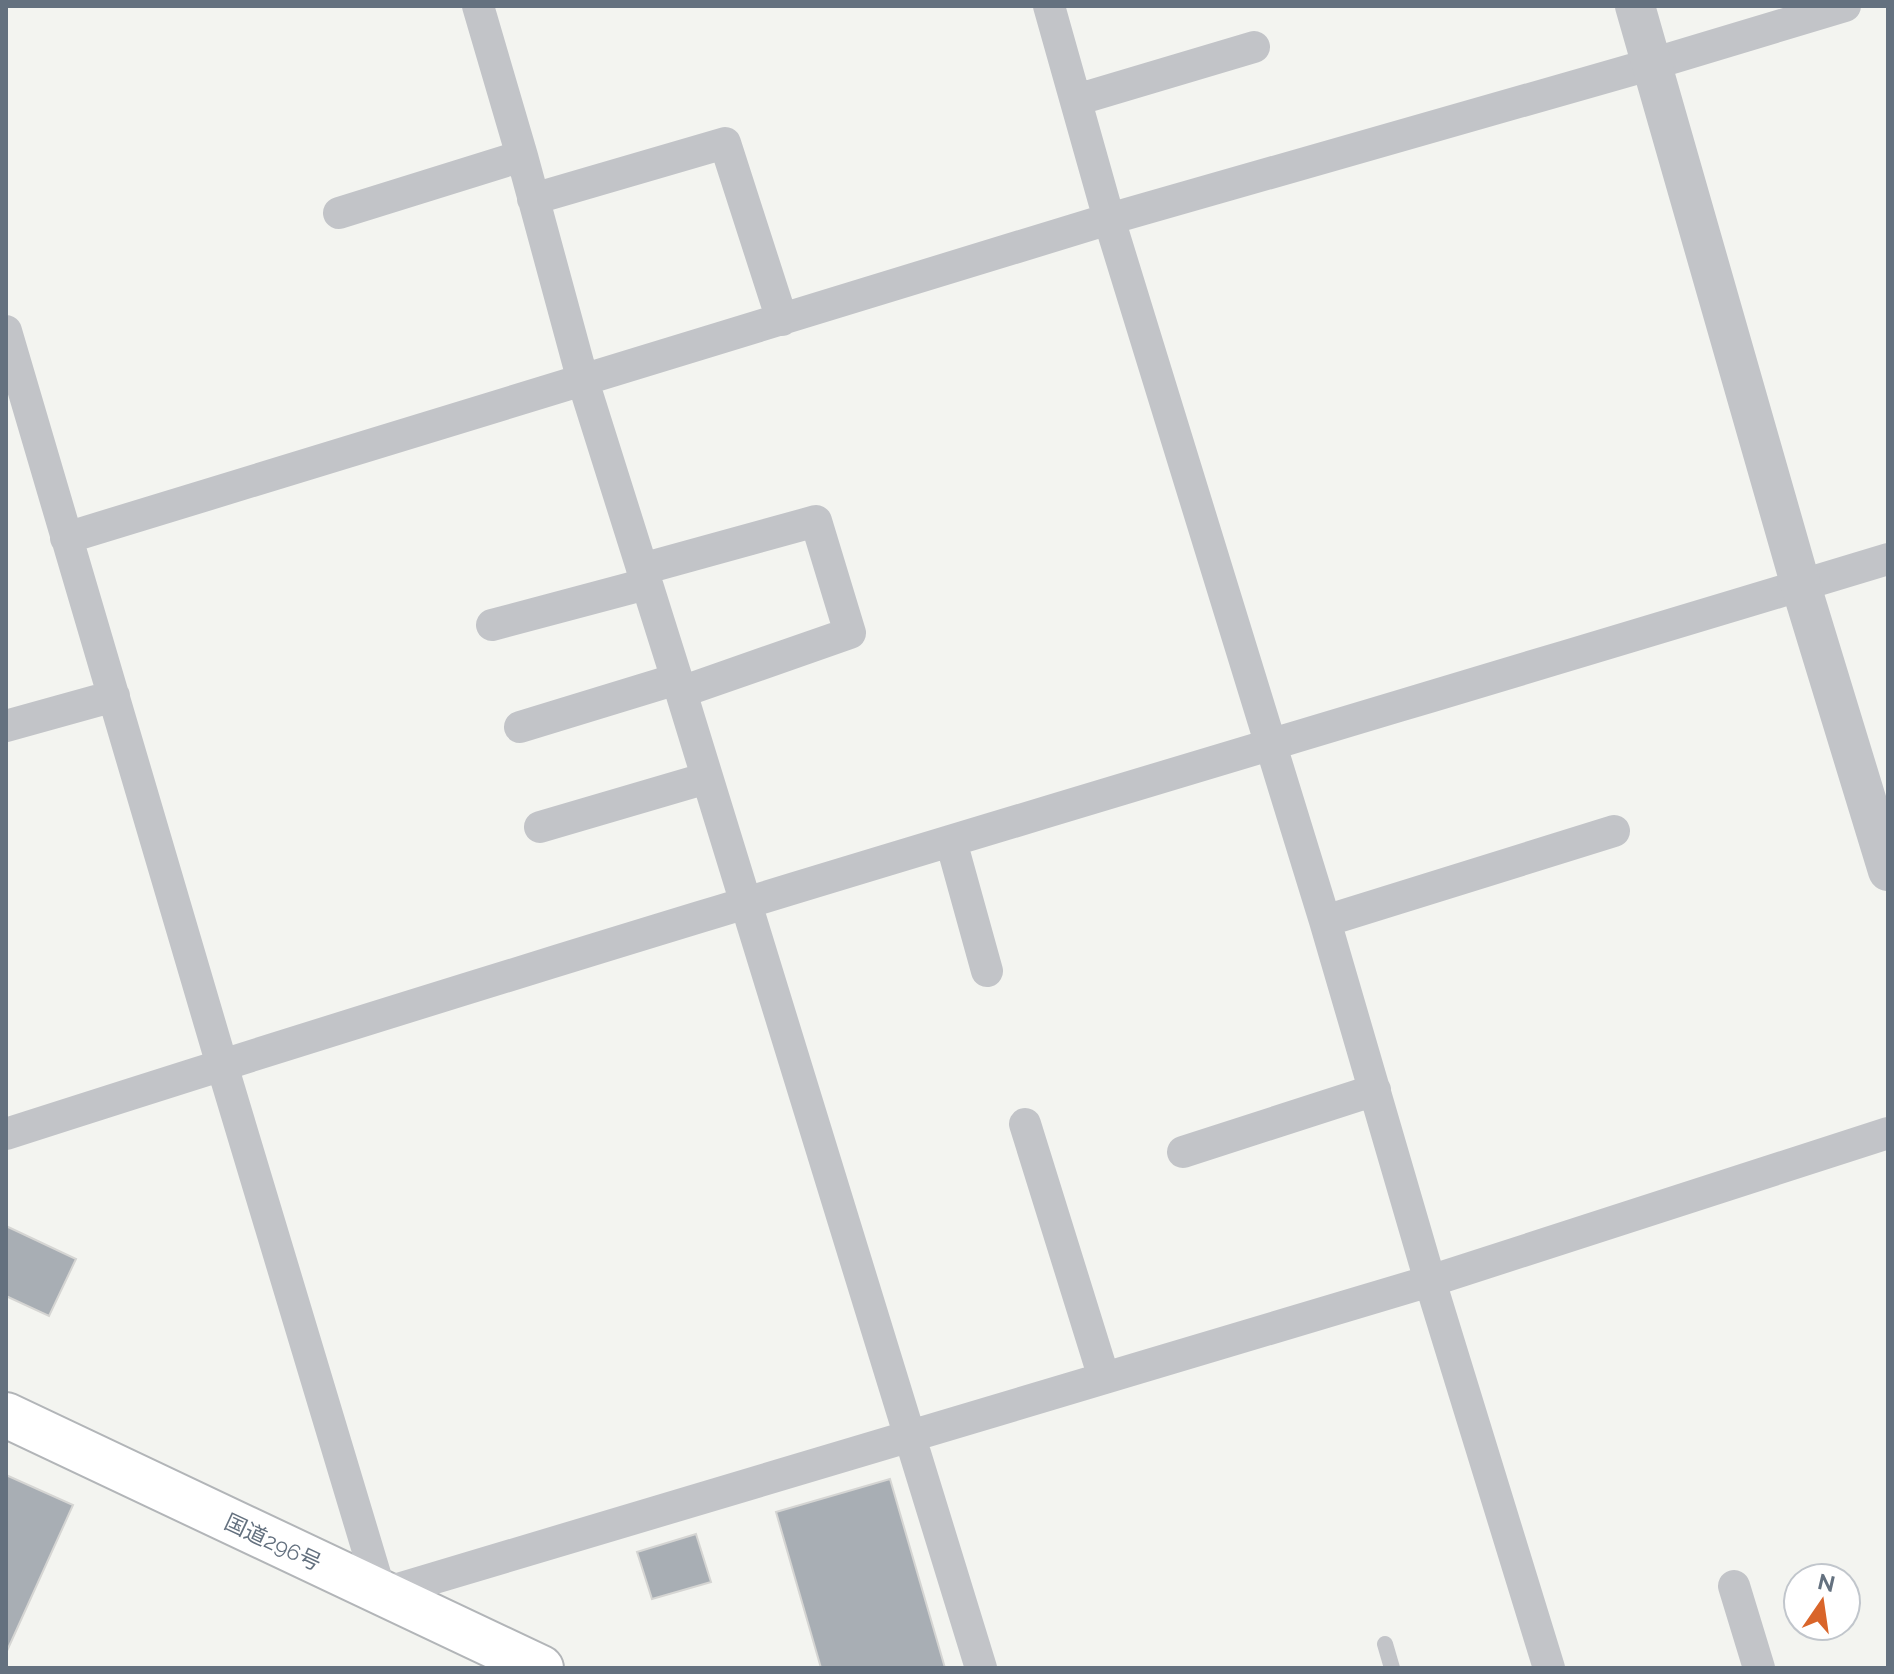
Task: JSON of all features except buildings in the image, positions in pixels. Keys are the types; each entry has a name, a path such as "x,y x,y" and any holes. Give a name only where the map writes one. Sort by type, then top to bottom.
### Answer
{"highway":[{"name":"国道296号","path":"6,1415 541,1668"}],"street":[{"path":"478,6 583,381 981,1668"},
{"path":"1049,6 1109,219 1325,921 1430,1281 1549,1668"},
{"path":"1635,6 1801,586 1888,871"},
{"path":"66,538 1109,219 1845,6"},
{"path":"1076,100 1254,47"},
{"path":"533,199 725,143 782,320"},
{"path":"339,213 522,156"},
{"path":"6,331 381,1594 1430,1281 1888,1133"},
{"path":"492,625 816,521 850,633 679,686 520,727"},
{"path":"6,1134 745,903 1888,559"},
{"path":"6,726 114,696"},
{"path":"540,827 707,778"},
{"path":"1325,921 1614,831"},
{"path":"951,841 987,971"},
{"path":"1183,1152 1375,1090"},
{"path":"1025,1124 1104,1378"},
{"path":"1734,1586 1759,1668"}],"lane":[{"path":"1385,1644 1392,1668"}]}
